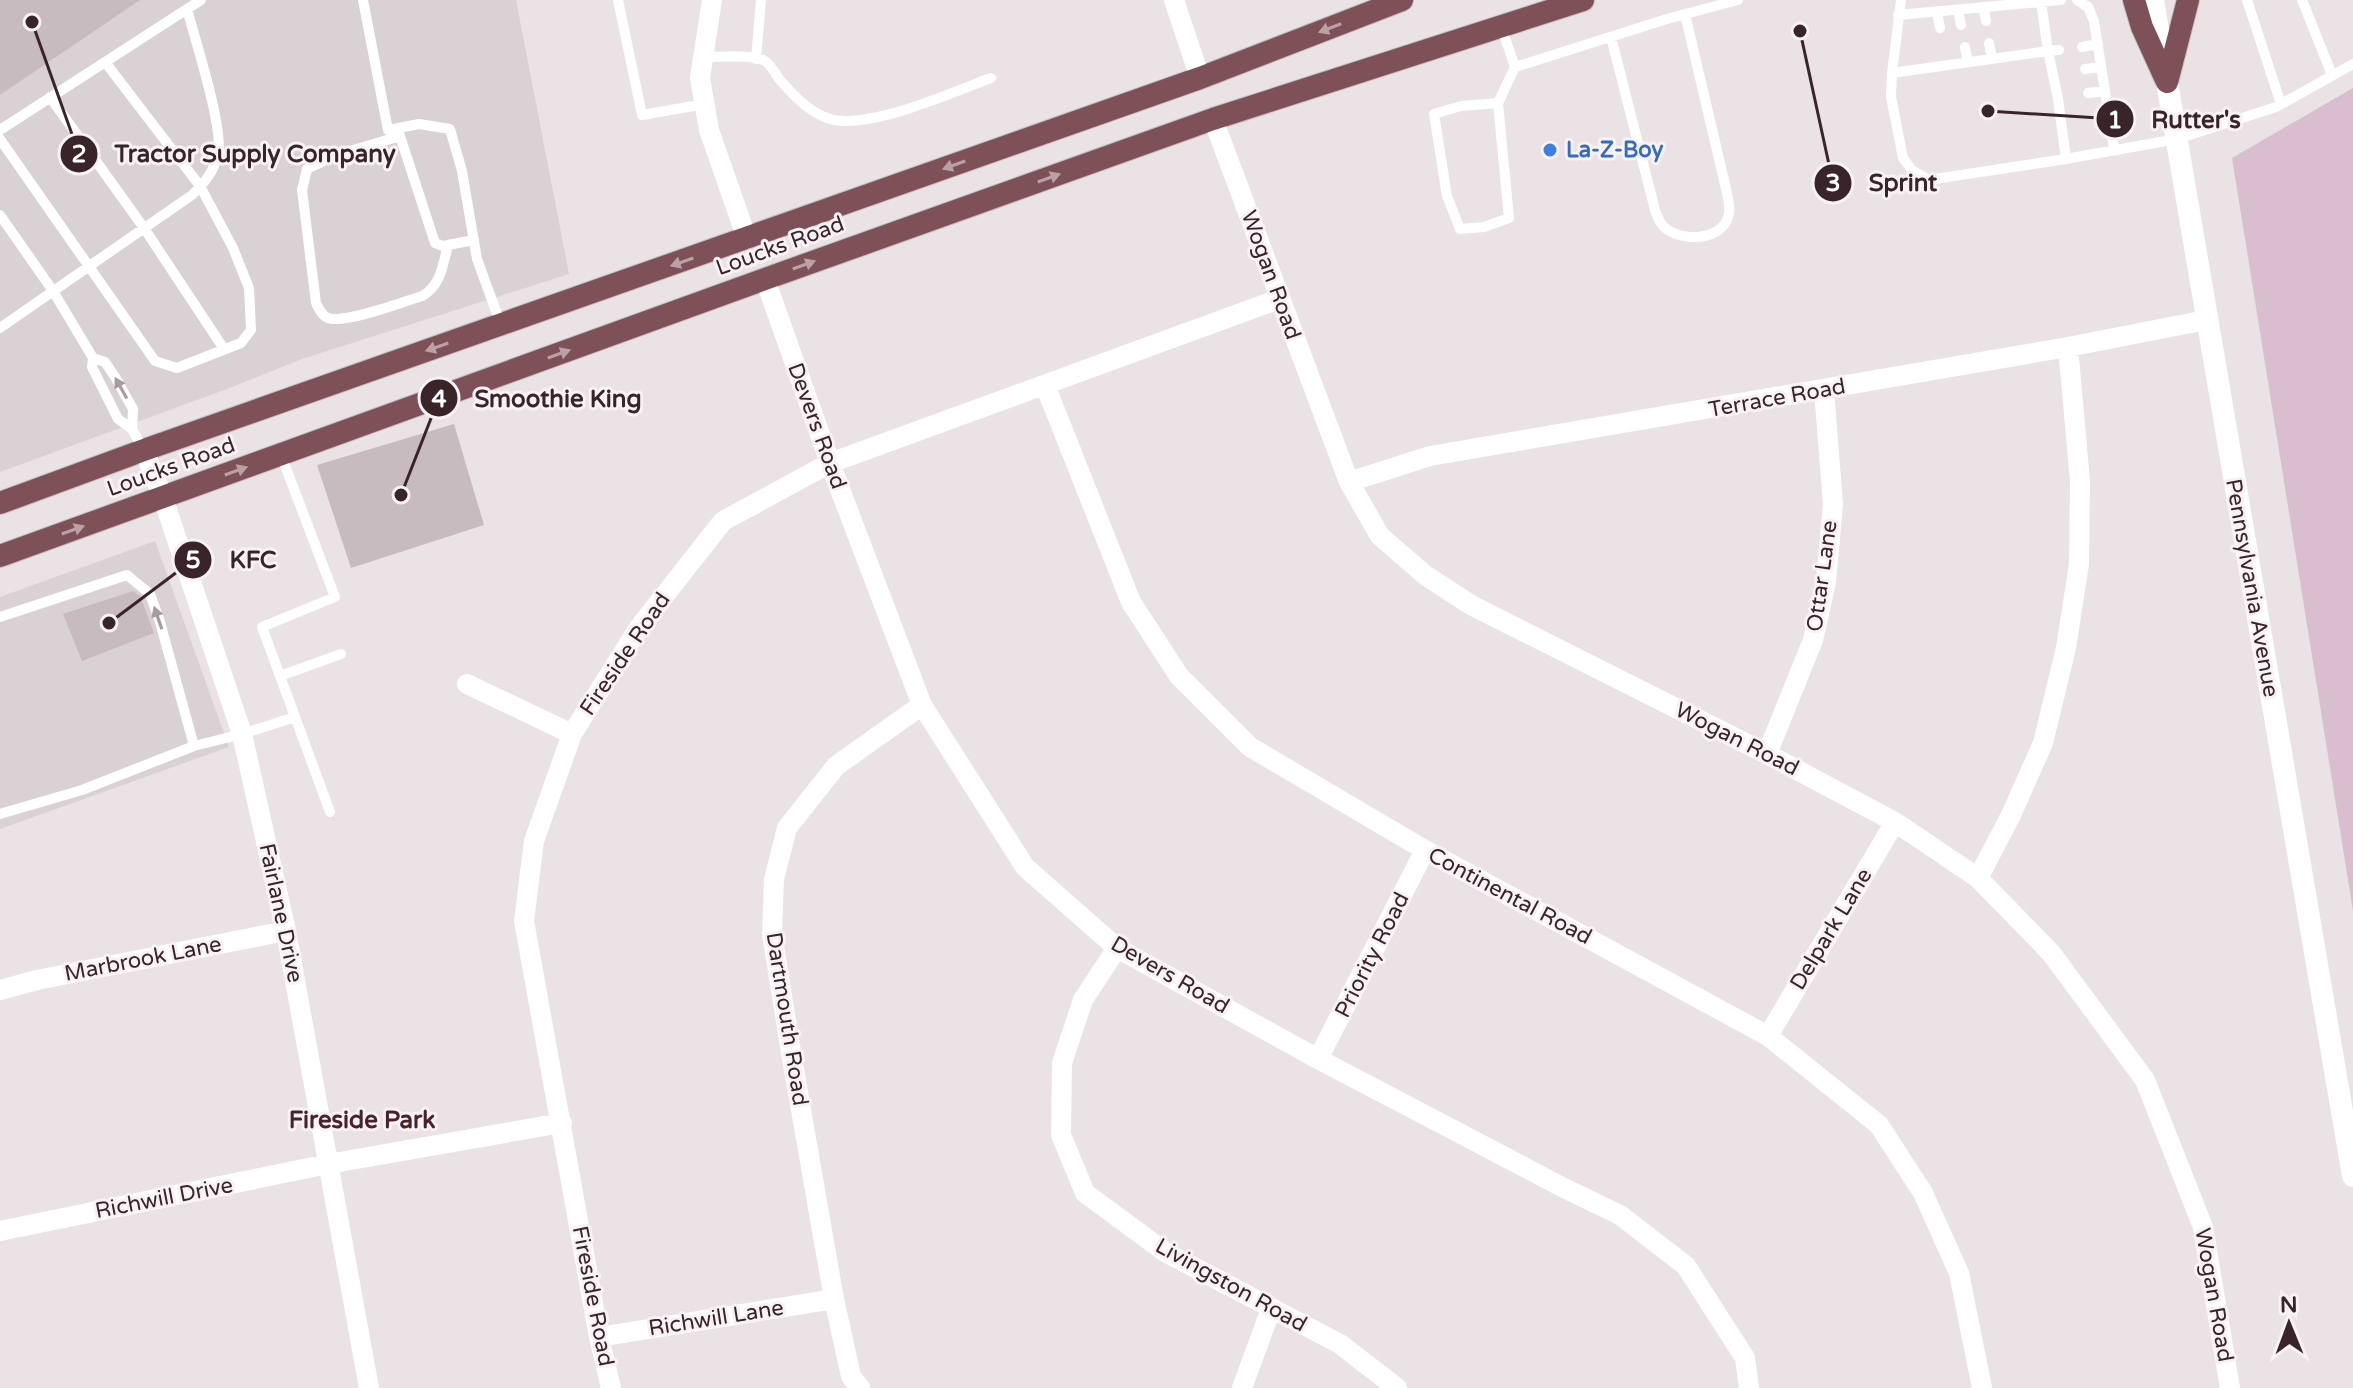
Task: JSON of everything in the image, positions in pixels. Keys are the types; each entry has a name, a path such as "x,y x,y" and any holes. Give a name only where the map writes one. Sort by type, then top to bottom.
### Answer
{"highway":[{"name":"Loucks Road","path":"0,503 1200,78 1402,0"},
{"name":"Loucks Road","path":"0,556 1213,119 1583,0"},
{"path":"2134,0 2142,27 2167,82"},
{"path":"2167,82 2188,0"}],"street":[{"path":"712,0 700,78 709,130 747,239"},
{"path":"1174,0 1200,78"},
{"name":"Pennsylvania Avenue","path":"2153,0 2353,1176"},
{"name":"Wogan Road","path":"1213,119 1349,482 1380,536 1425,575 1471,605 1895,822 1978,878 2051,953 2145,1080 2203,1227 2230,1388"},
{"name":"Devers Road","path":"765,279 830,463 922,705 1025,867 1117,948 1318,1059 1620,1215 1686,1266 1745,1358 1749,1388"},
{"name":"Fireside Road","path":"611,1388 599,1337 524,921 534,841 572,734 638,629 723,521 830,463 1279,299"},
{"name":"Terrace Road","path":"1349,482 1430,456 1824,390 2206,320"},
{"path":"1978,878 2011,815 2043,743 2066,648 2079,564 2080,481 2068,347"},
{"name":"Continental Road","path":"1045,385 1131,602 1179,676 1250,747 1425,850 1768,1036 1879,1125 1923,1193 1959,1273 1982,1388"},
{"name":"Ottar Lane","path":"1767,754 1813,640 1826,582 1833,504 1824,390"},
{"name":"Fairlane Drive","path":"144,450 242,734 286,931 369,1388"},
{"path":"467,684 572,734"},
{"name":"Dartmouth Road","path":"860,1388 851,1376 834,1299 772,934 774,879 787,828 836,766 922,705"},
{"name":"Delpark Lane","path":"1768,1036 1895,822"},
{"name":"Priority Road","path":"1318,1059 1425,850"},
{"name":"Marbrook Lane","path":"0,990 286,931"},
{"name":"Livingston Road","path":"1117,948 1083,1000 1062,1063 1061,1135 1085,1193 1165,1252 1340,1344 1397,1388"},
{"path":"328,1164 562,1123"},
{"name":"Richwill Drive","path":"0,1231 328,1164"},
{"name":"Richwill Lane","path":"599,1337 834,1299"},
{"path":"1242,1388 1271,1309"}],"lane":[{"path":"0,130 201,0"},
{"path":"363,0 388,130 398,132"},
{"path":"618,0 642,115 705,104"},
{"path":"756,59 761,0"},
{"path":"1515,67 1685,14 1697,5 1738,0"},
{"path":"1901,0 1891,97 1903,158 1912,170 1928,180 2177,139 2230,124 2281,104 2353,64"},
{"path":"1898,15 2061,0"},
{"path":"2077,0 2088,7 2094,21 2114,149"},
{"path":"2247,0 2281,104"},
{"path":"2302,0 2332,75"},
{"path":"2041,2 2054,51 2066,159"},
{"path":"1983,7 1986,21"},
{"path":"0,328 192,195 211,174 219,152 215,118 187,9"},
{"path":"1958,10 1961,25"},
{"path":"1937,12 1940,28"},
{"path":"1611,37 1655,210 1662,226 1677,235 1695,238 1719,230 1729,214 1727,193 1685,14"},
{"path":"1498,103 1461,106 1434,114 1447,196 1460,229 1484,227 1509,218 1498,103 1515,67 1501,26"},
{"path":"1989,43 1992,59"},
{"path":"2082,47 2098,44"},
{"path":"1965,47 1968,62"},
{"path":"1943,50 1945,65"},
{"path":"1892,73 2054,51"},
{"path":"704,57 765,61 806,106 828,119 851,121 883,117 991,78"},
{"path":"0,139 155,361 177,368 241,343 251,330 249,288 233,248 200,186 105,62"},
{"path":"2085,69 2101,67"},
{"path":"2088,93 2105,91"},
{"path":"50,97 144,228 224,349"},
{"path":"448,245 438,280 431,291 339,319 328,318 316,303 302,190 307,169 419,124 450,129 462,171 477,259 501,325"},
{"path":"398,132 435,243 443,246 474,240"},
{"path":"0,215 53,291 93,358 92,367 118,419 132,429 144,450"},
{"path":"93,358 105,362 133,409 132,429"},
{"path":"281,455 335,597 262,627 330,812"},
{"path":"0,617 127,575 150,594 194,746"},
{"path":"280,676 341,654"},
{"path":"0,814 82,790 194,746 295,717"}],"shaded area":[{"path":"0,0 516,0 569,274 302,359 0,472"},
{"path":"2353,88 2353,911 2232,158"},
{"path":"155,541 229,747 0,829 0,597"}],"building":[{"path":"0,0 140,0 0,95"},
{"path":"454,424 484,525 351,568 317,465"},
{"path":"133,591 140,596 154,633 82,661 63,614"}],"place":[{"name":"Tractor Supply Company","path":"32,22"},
{"name":"Sprint","path":"1800,31"},
{"name":"Rutter's","path":"1988,111"},
{"name":"La-Z-Boy","path":"1550,150"},
{"name":"Smoothie King","path":"401,495"},
{"name":"KFC","path":"109,623"}],"district":[{"name":"Fireside Park","path":"362,1120"}]}
